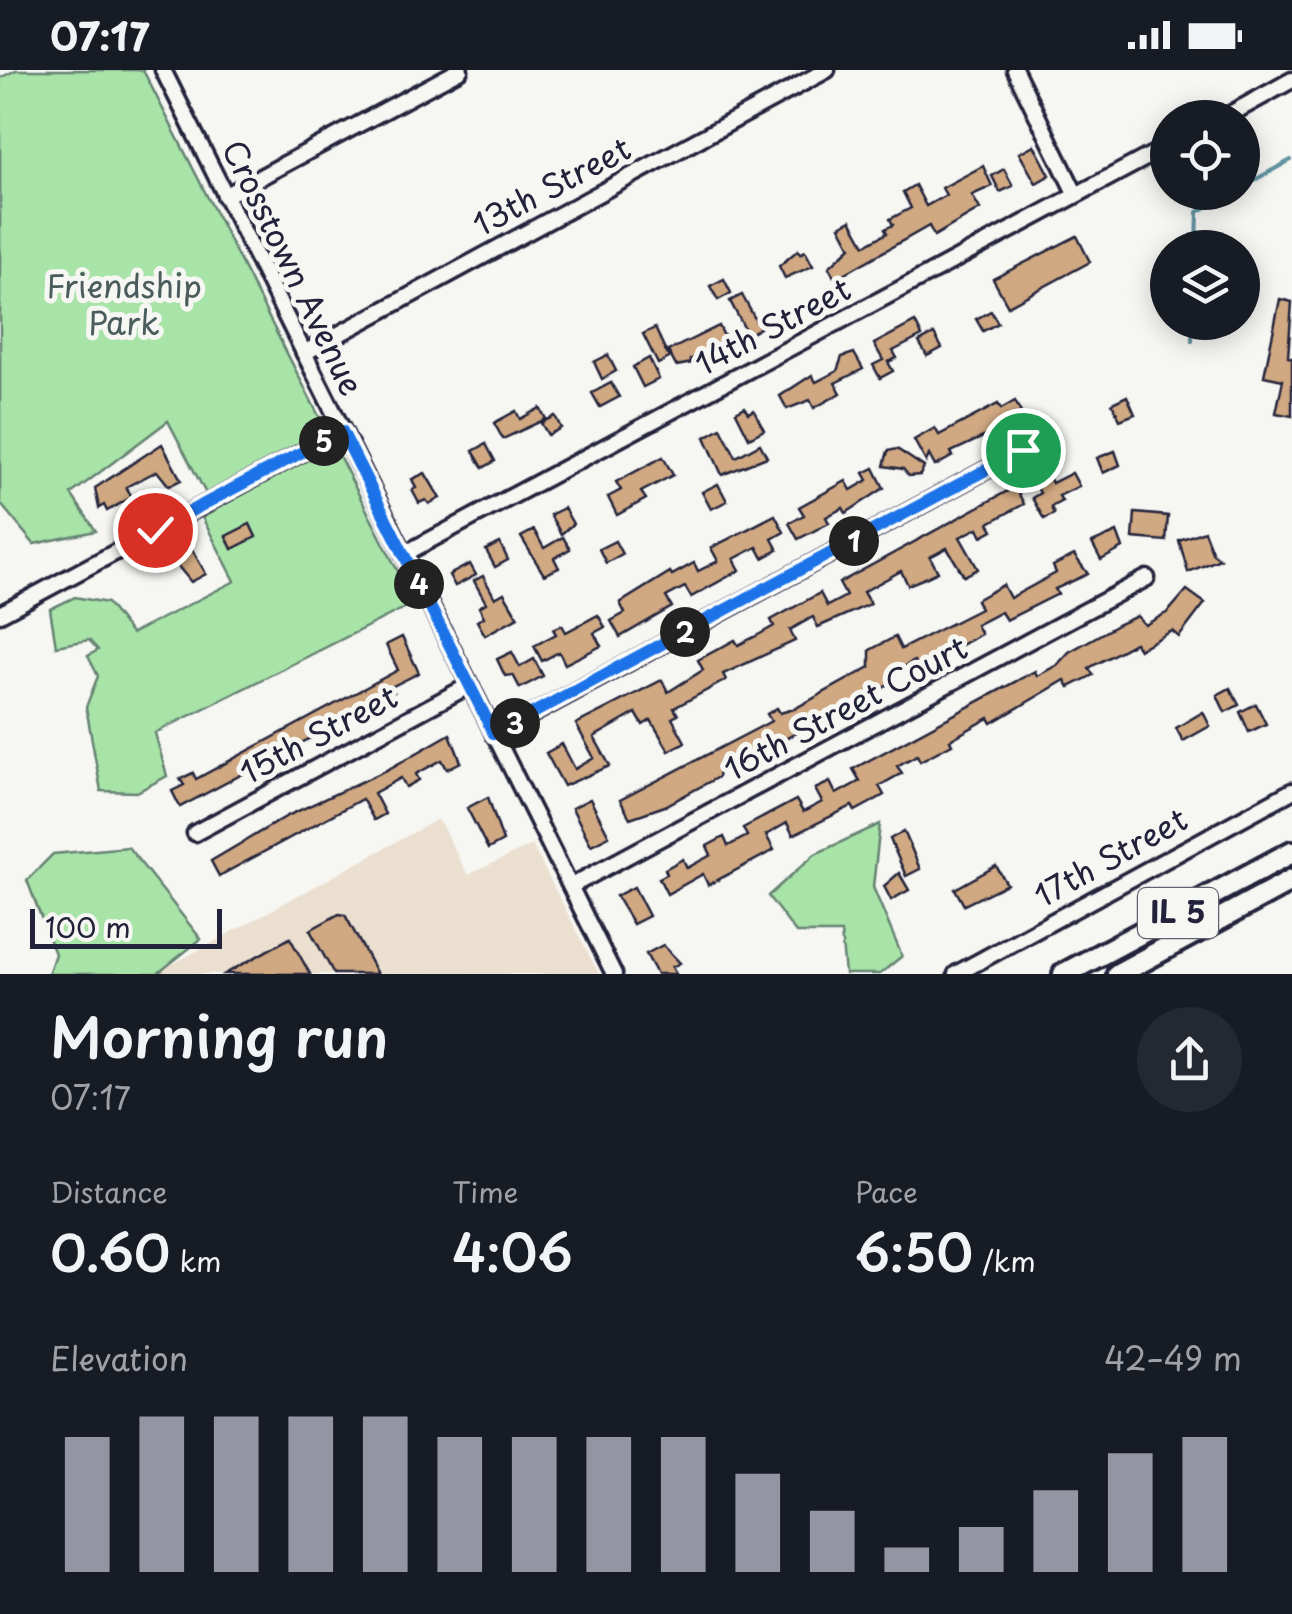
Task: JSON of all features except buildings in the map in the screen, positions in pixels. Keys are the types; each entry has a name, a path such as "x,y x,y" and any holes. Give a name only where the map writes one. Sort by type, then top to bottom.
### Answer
{"highway":[{"name":"IL 5","path":"1064,974 1292,852"},
{"name":"IL 5","path":"1118,974 1292,880"}],"street":[{"name":"Crosstown Avenue","path":"162,70 614,974"},
{"path":"225,196 460,70"},
{"name":"13th Street","path":"304,353 827,70"},
{"path":"1015,70 1076,193"},
{"path":"1255,100 1292,80"},
{"name":"14th Street","path":"404,554 1150,155"},
{"path":"0,614 342,431"},
{"path":"494,734 1023,450"},
{"name":"16th Street Court","path":"571,886 1146,578"},
{"name":"15th Street","path":"195,833 470,685"},
{"name":"17th Street","path":"956,974 1292,791"}],"shaded area":[{"path":"438,819 468,875 532,845 599,974 155,974"}],"green space":[{"name":"Friendship Park","path":"16,70 143,70 414,603 155,733 167,776 137,792 101,791 86,707 98,676 88,656 98,650 89,640 56,646 50,609 75,597 107,603 131,634 235,581 202,517 215,511 168,421 71,494 96,531 34,544 0,503 0,78"},
{"path":"880,824 873,887 902,956 880,974 845,974 841,933 796,933 768,896 815,854"},
{"path":"128,847 201,939 157,974 48,974 55,954 27,880 53,854"}],"waterway":[{"path":"1260,177 1291,160"},
{"path":"1198,230 1198,212 1202,210"}],"route":[{"path":"155,530 342,431 494,734 1023,450"}]}
